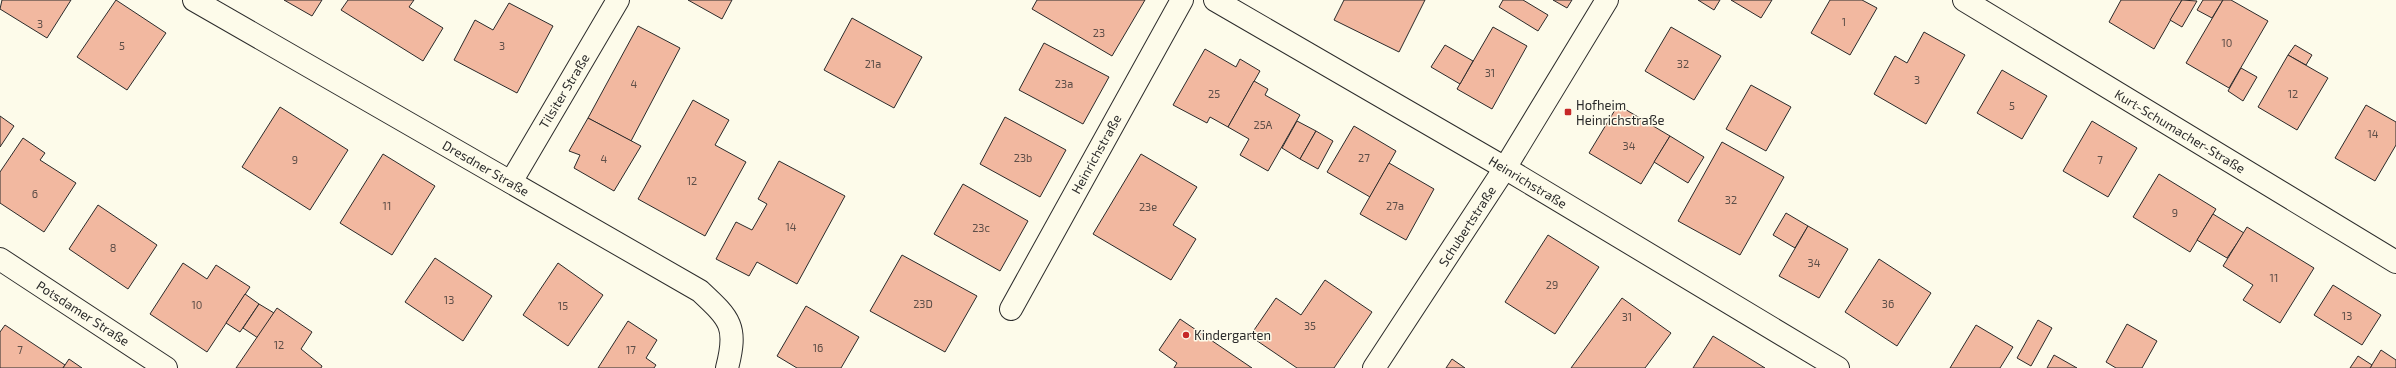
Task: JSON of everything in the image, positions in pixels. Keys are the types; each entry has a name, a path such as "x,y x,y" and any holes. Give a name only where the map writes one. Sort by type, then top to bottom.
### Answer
{"street":[{"name":"Dresdner Straße","path":"194,0 700,291 718,308 732,328 732,348 727,368"},
{"name":"Tilsiter Straße","path":"511,182 618,0"},
{"name":"Heinrichstraße","path":"1011,309 1182,0"},
{"name":"Heinrichstraße","path":"1215,0 1505,168 1838,368"},
{"name":"Schubertstraße","path":"1374,368 1505,168 1607,0"},
{"name":"Kurt-Schumacher-Straße","path":"1964,0 2396,262"},
{"name":"Potsdamer Straße","path":"0,259 166,368"}],"building":[{"path":"2,0 71,0 47,38 0,9"},
{"path":"116,0 166,33 127,90 77,57"},
{"path":"284,0 322,0 312,16"},
{"path":"348,0 414,0 409,7 443,28 423,61 341,10"},
{"path":"688,0 732,0 722,19"},
{"path":"1037,0 1145,0 1112,56 1032,9"},
{"path":"1344,0 1425,0 1399,52 1334,20"},
{"path":"1503,0 1523,0 1548,15 1538,31 1499,7"},
{"path":"1553,0 1572,0 1567,8"},
{"path":"1698,0 1720,0 1714,10"},
{"path":"1731,0 1772,0 1761,18"},
{"path":"1830,0 1862,0 1877,8 1850,55 1811,33"},
{"path":"2121,0 2182,0 2154,49 2109,22"},
{"path":"2182,0 2197,1 2182,27 2170,20"},
{"path":"2203,0 2223,0 2212,18 2197,10"},
{"path":"2223,0 2231,0 2268,21 2229,88 2186,63"},
{"path":"509,3 553,26 517,93 454,60 475,20 493,30"},
{"path":"852,18 922,57 894,108 824,70"},
{"path":"638,26 680,48 631,141 588,118"},
{"path":"1493,27 1527,46 1492,109 1457,89"},
{"path":"1671,27 1721,56 1694,100 1645,71"},
{"path":"1924,32 1965,55 1926,124 1874,94 1895,56 1907,63"},
{"path":"1044,43 1109,77 1083,124 1019,90"},
{"path":"1445,45 1473,61 1460,84 1431,67"},
{"path":"2295,45 2312,55 2306,65 2288,55"},
{"path":"1205,49 1236,67 1240,59 1260,71 1228,127 1210,117 1207,123 1173,105"},
{"path":"2288,55 2328,78 2297,130 2258,107"},
{"path":"2241,68 2257,77 2243,101 2228,91"},
{"path":"2002,70 2047,96 2022,139 1977,113"},
{"path":"1254,81 1268,89 1265,95 1300,115 1268,171 1240,155 1249,139 1228,127"},
{"path":"1751,85 1791,107 1766,151 1726,129"},
{"path":"693,100 729,120 715,145 746,162 705,236 638,199"},
{"path":"1618,105 1670,136 1641,184 1589,153"},
{"path":"2366,105 2396,122 2396,145 2375,181 2335,158"},
{"path":"280,107 348,150 310,210 242,167"},
{"path":"0,116 14,126 0,147"},
{"path":"1005,117 1066,150 1040,197 980,164"},
{"path":"588,118 641,146 614,191 574,168 580,155 569,151"},
{"path":"1297,121 1316,131 1300,159 1282,148"},
{"path":"2092,121 2137,148 2108,197 2063,171"},
{"path":"1354,126 1396,151 1370,197 1327,172"},
{"path":"1316,131 1333,141 1318,169 1300,159"},
{"path":"1670,136 1704,157 1688,183 1654,162"},
{"path":"23,138 45,153 40,160 76,183 44,232 0,203 0,172"},
{"path":"1722,142 1784,177 1740,255 1678,221"},
{"path":"383,154 435,186 392,255 340,223"},
{"path":"1141,154 1197,187 1173,225 1196,239 1171,280 1093,234"},
{"path":"779,161 845,196 797,284 757,262 749,276 716,259 736,222 752,230 767,204 758,199"},
{"path":"1389,163 1434,189 1406,240 1360,214"},
{"path":"2159,174 2216,209 2190,252 2133,217"},
{"path":"963,184 1028,221 1000,271 934,234"},
{"path":"98,205 157,245 128,289 69,249"},
{"path":"1786,213 1808,226 1795,248 1773,235"},
{"path":"2213,214 2244,233 2227,258 2197,240"},
{"path":"1808,226 1848,249 1819,298 1779,276"},
{"path":"2247,227 2314,268 2280,323 2243,300 2253,285 2223,266"},
{"path":"1548,235 1599,267 1555,334 1505,302"},
{"path":"902,255 977,296 945,352 870,311"},
{"path":"435,258 492,296 463,341 405,302"},
{"path":"1879,259 1931,293 1897,346 1845,312"},
{"path":"183,263 207,279 216,265 250,287 207,352 150,314"},
{"path":"558,263 603,295 568,346 523,315"},
{"path":"1325,280 1372,312 1334,368 1297,368 1250,336 1276,298 1301,315"},
{"path":"2333,285 2381,315 2362,345 2314,315"},
{"path":"245,294 259,304 240,332 226,323"},
{"path":"1622,298 1671,333 1645,368 1571,368"},
{"path":"259,304 274,313 258,338 243,328"},
{"path":"806,306 859,337 841,368 797,368 777,356"},
{"path":"277,308 312,332 301,349 322,366 321,368 236,368"},
{"name":"Kindergarten","path":"1180,319 1252,368 1174,368 1177,363 1159,350"},
{"path":"2038,320 2052,328 2031,366 2017,358"},
{"path":"628,321 657,340 646,358 656,365 654,368 598,368"},
{"path":"2127,324 2157,341 2142,368 2116,368 2106,362"},
{"path":"5,325 65,365 63,368 0,368 0,332"},
{"path":"1976,325 2013,347 2000,368 1950,368"},
{"path":"1713,336 1765,368 1693,368"},
{"path":"2381,350 2396,360 2396,368 2370,368"},
{"path":"2054,355 2077,368 2047,368"},
{"path":"2358,356 2372,365 2370,368 2350,368"},
{"path":"69,359 82,368 63,368"},
{"path":"1452,359 1465,368 1446,368"}],"place":[{"name":"Hofheim Heinrichstraße","path":"1568,112"},
{"name":"Kindergarten","path":"1186,335"}]}
